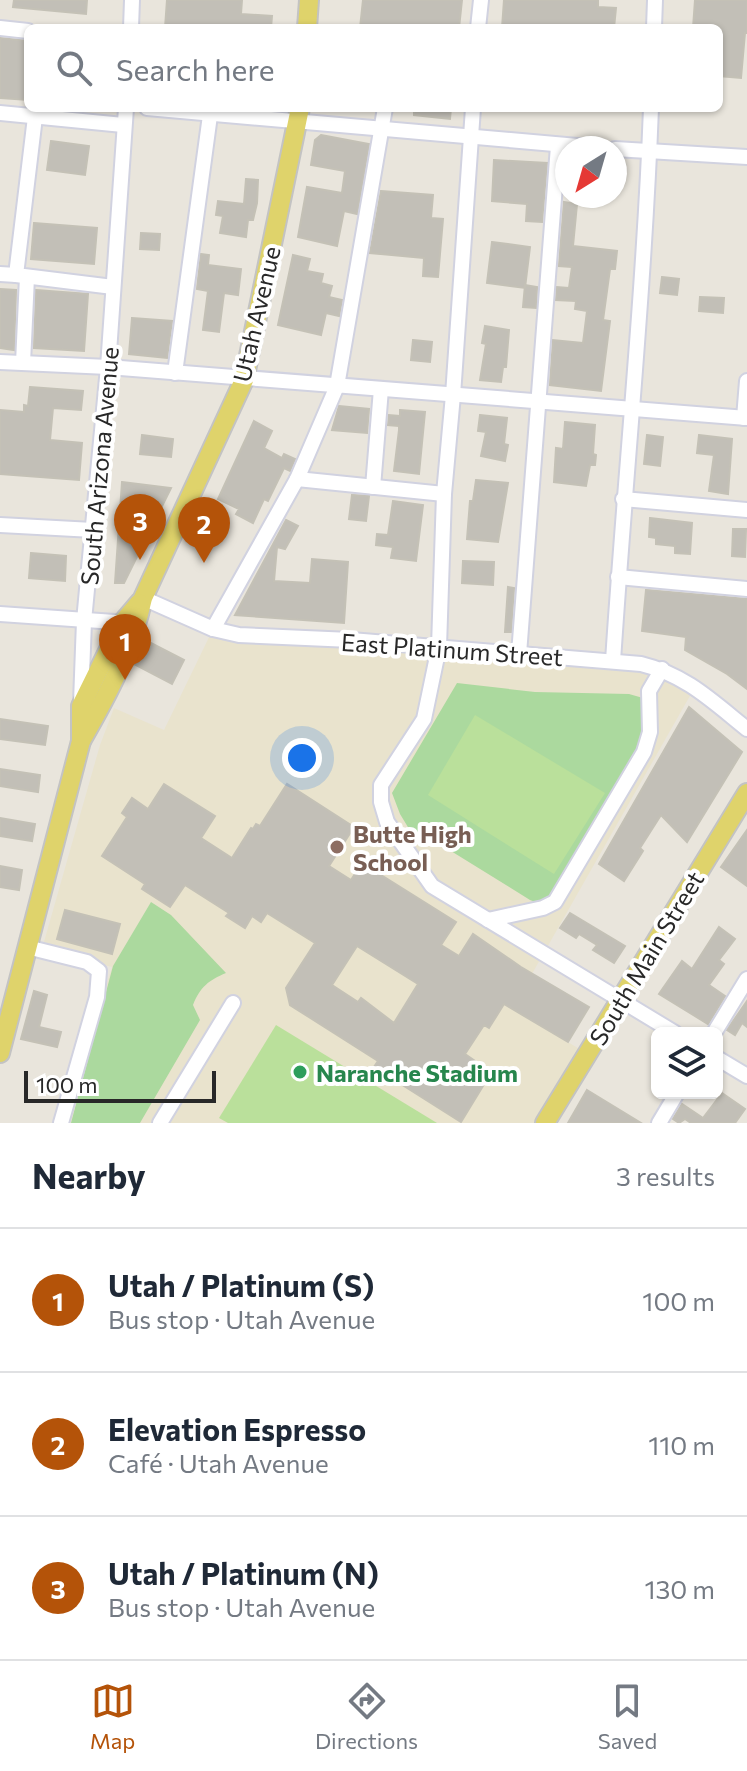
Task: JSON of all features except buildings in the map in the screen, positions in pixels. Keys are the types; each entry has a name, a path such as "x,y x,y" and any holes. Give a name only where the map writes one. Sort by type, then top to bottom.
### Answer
{"main road":[{"path":"307,24 309,0"},
{"name":"Utah Avenue","path":"81,706 143,598 244,380 300,114"},
{"name":"Utah Avenue","path":"81,741 104,699 130,623"},
{"name":"South Arizona Avenue","path":"0,1053 81,741 81,706"},
{"name":"South Main Street","path":"545,1123 747,793"}],"street":[{"path":"131,24 132,0"},
{"path":"478,24 481,0"},
{"path":"654,24 655,0"},
{"path":"0,28 24,31"},
{"name":"South Arizona Avenue","path":"81,706 84,621 108,367 125,112"},
{"path":"175,373 210,112"},
{"path":"255,112 300,114 383,129 555,146"},
{"path":"213,629 297,479 337,386 385,112"},
{"path":"473,112 444,494 439,647 424,719 381,785 381,802 387,822 432,886 665,1027"},
{"path":"613,661 651,112"},
{"path":"0,113 123,125"},
{"path":"23,363 22,276 35,117"},
{"path":"627,149 747,157"},
{"path":"519,654 555,184"},
{"path":"0,274 113,287"},
{"path":"0,362 108,367 746,418 747,381"},
{"path":"373,487 381,389"},
{"path":"297,479 444,494"},
{"path":"623,499 747,510"},
{"path":"0,525 93,530"},
{"path":"618,577 747,589"},
{"name":"East Platinum Street","path":"143,598 213,629 269,638 351,640 641,664 686,680 747,729"},
{"path":"0,614 130,623"},
{"path":"488,920 543,908 555,902 644,752 650,732 649,691 662,669"},
{"path":"27,947 87,962 99,971 97,997 61,1123"},
{"path":"718,1027 747,979"},
{"path":"160,1123 233,1003"},
{"path":"723,1062 747,1076"},
{"path":"659,1123 673,1099"}],"shaded area":[{"name":"Butte High School","path":"213,629 662,669 695,687 512,1009 588,1054 545,1123 63,1123 112,967 42,949 100,745 114,708 164,730"}],"green space":[{"path":"457,683 535,692 629,694 643,698 643,750 554,899 538,903 530,900 438,843 420,847 400,814 392,793"},
{"path":"475,715 605,793 554,874 428,795"},
{"path":"151,902 171,915 226,973 210,981 199,993 193,1005 200,1020 140,1123 71,1123 113,966"},
{"name":"Naranche Stadium","path":"276,1025 437,1123 228,1123 219,1118"}],"place":[{"name":"Utah / Platinum (N)","path":"140,560"},
{"name":"Elevation Espresso","path":"204,563"},
{"name":"Utah / Platinum (S)","path":"125,680"},
{"name":"Butte High School","path":"337,847"},
{"name":"Naranche Stadium","path":"300,1072"}]}
